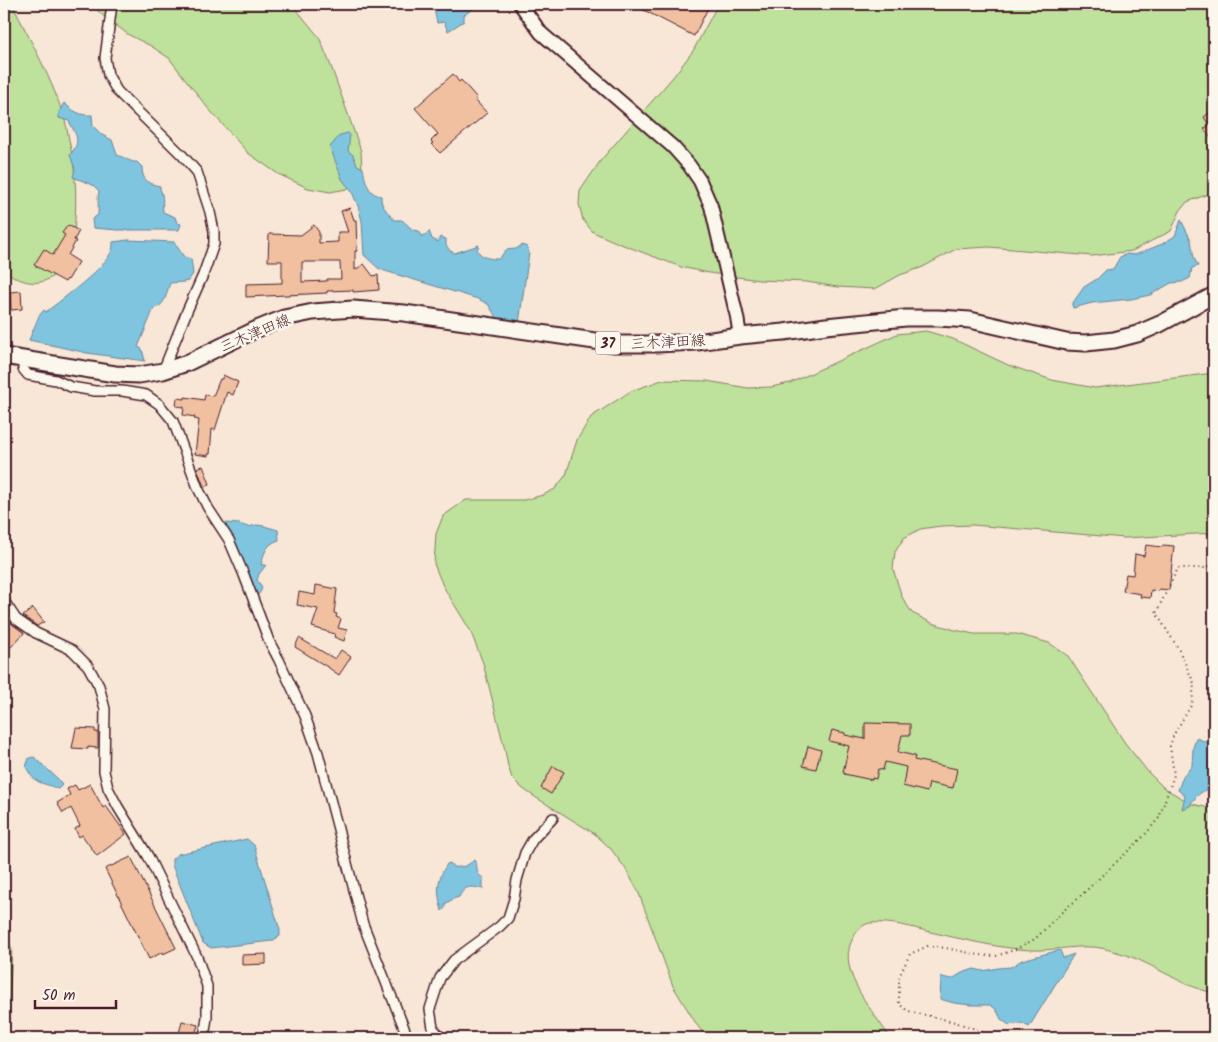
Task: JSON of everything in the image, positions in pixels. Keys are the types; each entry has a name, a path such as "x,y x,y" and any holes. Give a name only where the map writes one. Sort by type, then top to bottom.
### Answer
{"main road":[{"name":"三木津田線","path":"4,356 115,374 139,375 163,372 187,363 284,318 313,312 353,309 404,313 615,344 697,342 906,318 970,320 1066,342 1086,343 1114,340 1137,334 1214,295"}],"street":[{"path":"112,4 105,58 108,75 116,91 197,172 214,231 214,244 203,275 163,372"},
{"path":"520,4 541,33 673,147 700,181 711,206 740,336"},
{"path":"23,359 23,370 28,375 56,380 72,387 146,395 159,404 173,421 198,488 208,508 229,540 269,641 305,716 318,753 364,924 408,1038"},
{"path":"4,601 16,619 36,633 72,650 88,666 99,686 106,709 104,771 108,788 148,856 197,957 207,986 207,1017 204,1038"},
{"path":"441,1038 433,1028 430,1009 440,978 454,960 499,927 508,918 525,853 533,839 553,818"}],"path":[{"path":"996,1038 955,1022 908,1011 899,1004 899,977 910,954 928,946 978,955 996,956 1014,950 1035,939 1144,836 1159,818 1174,775 1170,746 1174,734 1192,704 1194,683 1178,648 1156,613 1178,568 1205,568 1214,563"}],"green space":[{"path":"4,4 12,4 54,91 66,126 74,169 76,209 74,235 70,251 58,272 46,280 33,283 21,280 4,270"},
{"path":"91,4 292,4 319,37 331,66 361,151 362,170 356,183 347,189 330,192 308,188 278,174 248,153 207,107 169,58 129,35"},
{"path":"718,4 1214,4 1214,192 1187,202 1180,211 1171,231 1132,251 1092,256 989,247 956,249 923,267 900,275 875,289 837,287 807,282 759,280 709,273 681,267 593,232 583,220 579,204 580,191 601,160 693,51"},
{"path":"926,331 953,339 1008,365 1052,380 1095,388 1214,373 1214,533 1125,538 973,525 941,526 920,529 904,538 895,552 893,569 902,597 912,613 932,623 974,634 1017,634 1049,643 1068,656 1125,743 1149,773 1164,788 1192,804 1214,809 1214,993 1188,985 1139,960 1102,948 1017,949 980,943 900,925 870,923 862,927 853,937 848,952 849,965 859,992 890,1038 707,1038 673,986 638,891 625,868 611,849 595,834 535,797 512,778 483,663 470,630 443,586 434,564 436,534 443,516 466,500 524,500 543,495 555,489 566,475 577,440 591,417 631,391 662,380 707,381 748,388 771,387 790,383 897,334"},
{"path":"4,929 12,950 7,1038 4,1038"}],"water":[{"path":"433,4 480,4 464,15 464,21 448,31 444,22 437,23"},
{"path":"64,103 84,115 92,115 93,126 102,135 112,140 117,155 132,162 137,162 142,167 146,181 160,186 163,212 175,217 177,223 181,224 179,230 93,228 92,219 98,215 99,191 93,185 73,177 75,169 70,155 74,150 77,138 69,121 59,118 59,112"},
{"path":"348,133 350,135 348,151 353,155 357,165 363,168 370,189 376,195 381,196 383,206 394,220 402,220 413,230 419,231 422,236 429,231 432,239 438,242 440,237 446,239 446,245 450,251 455,253 479,245 477,250 481,255 499,259 506,250 516,249 522,245 527,247 529,253 519,323 497,318 488,304 478,299 378,268 364,255 362,221 358,206 352,192 342,179 330,147 340,135"},
{"path":"1181,220 1191,240 1194,258 1198,266 1192,268 1190,278 1182,282 1171,283 1150,295 1092,303 1073,308 1072,304 1084,287 1097,279 1106,270 1113,269 1120,257 1127,254 1135,255 1162,244 1175,236"},
{"path":"128,240 174,242 184,257 191,259 193,274 188,281 170,283 163,302 154,308 138,347 142,349 145,361 87,353 29,340 39,316 44,310 46,312 93,274 108,257 113,242"},
{"path":"225,523 248,527 257,525 278,530 279,540 268,547 263,557 261,565 266,565 257,580 262,587 257,596"},
{"path":"1196,738 1214,745 1214,786 1198,795 1190,806 1182,809 1185,796 1178,790 1183,776 1192,766 1193,748"},
{"path":"34,757 58,779 62,785 58,789 39,782 30,773 26,767 29,758"},
{"path":"247,839 254,845 280,930 280,936 272,941 211,948 203,943 172,865 172,859 178,854"},
{"path":"474,860 477,865 478,874 483,878 483,889 466,888 459,897 445,904 445,908 442,911 438,887 447,864 450,863 453,867 462,867"},
{"path":"1060,950 1063,958 1074,954 1029,1027 1022,1023 1009,1025 1001,1019 996,1009 990,1005 954,1003 940,999 941,977 952,979 974,969 983,971 1011,967 1022,960"}],"building":[{"path":"632,4 710,4 694,36"},
{"path":"453,74 477,98 475,100 487,113 440,153 431,144 433,143 431,141 438,134 415,108"},
{"path":"1214,109 1214,142 1204,129 1209,125 1204,117"},
{"path":"350,208 354,220 356,220 357,251 355,251 355,270 364,264 373,276 378,275 379,290 327,291 327,293 246,297 246,284 282,283 282,261 268,261 269,234 301,235 314,225 319,232 319,243 338,242 338,232 348,232 341,211","holes":["302,262 340,262 341,279 302,282"]},
{"path":"68,225 79,231 68,255 79,262 65,282 34,265 44,249 53,255 65,235 62,233"},
{"path":"21,291 22,309 11,310 10,292"},
{"path":"223,375 238,382 233,395 227,392 215,430 212,429 210,454 208,456 195,454 199,420 194,419 195,417 183,415 184,407 176,406 177,398 185,399 185,397 204,400 205,395 213,396"},
{"path":"203,466 210,484 204,487 197,468"},
{"path":"1146,545 1174,546 1169,590 1151,590 1150,598 1140,597 1141,594 1123,591 1126,574 1133,575 1135,554 1144,556"},
{"path":"316,585 337,589 334,613 337,614 336,617 341,619 338,628 347,630 344,641 334,637 335,634 312,627 318,609 297,605 299,592 315,595"},
{"path":"33,608 44,622 37,626 23,616"},
{"path":"4,612 12,624 24,633 10,648 4,642"},
{"path":"299,638 335,659 341,650 351,657 339,675 295,647"},
{"path":"865,723 910,724 910,735 902,735 898,752 915,756 914,760 957,769 953,788 929,783 927,792 903,786 906,767 885,762 883,770 878,769 876,779 872,778 872,780 844,774 849,746 829,741 832,730 865,739"},
{"path":"76,728 95,729 95,732 98,732 98,748 72,748"},
{"path":"808,746 821,750 816,769 803,766"},
{"path":"553,766 564,772 551,794 541,788"},
{"path":"90,784 103,808 106,806 126,834 97,856 82,835 79,837 75,829 80,826 71,808 63,813 57,803 70,795 67,789 75,785 78,790"},
{"path":"131,857 176,948 149,959 105,869"},
{"path":"266,954 266,964 242,965 242,955"},
{"path":"182,1021 198,1025 194,1038 178,1038"}]}
